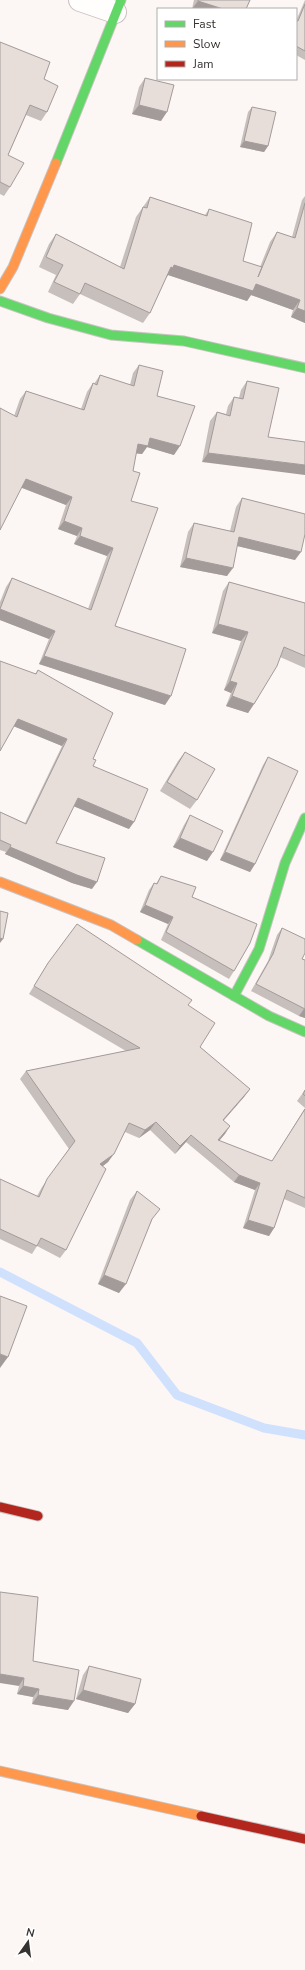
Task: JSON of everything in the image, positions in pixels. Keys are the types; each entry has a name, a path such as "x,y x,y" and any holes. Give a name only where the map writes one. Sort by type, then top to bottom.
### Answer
{"street":[{"path":"0,290 13,267 28,232 118,6 80,0"},
{"path":"0,301 48,318 111,335 184,341 305,368"},
{"path":"234,996 261,943 281,872 297,831 305,818"},
{"path":"0,882 111,925 269,1016 305,1032"},
{"path":"0,1507 38,1516"},
{"path":"0,1771 305,1839"}],"building":[{"path":"250,0 246,8 220,8 198,1"},
{"path":"305,4 305,51 297,47 298,21"},
{"path":"0,42 50,62 44,79 58,86 47,112 30,105 8,155 24,163 10,187 0,182"},
{"path":"145,78 174,85 167,112 139,105"},
{"path":"252,107 276,112 268,146 244,141"},
{"path":"150,197 207,216 209,209 252,223 243,261 262,267 258,277 277,232 295,238 305,203 305,311 297,308 300,300 256,284 253,291 174,265 173,268 171,267 150,313 85,283 80,294 54,282 63,265 46,257 56,234 124,269 143,207 147,208"},
{"path":"139,365 163,371 157,396 195,406 180,446 150,438 148,446 138,444 133,471 140,473 131,501 158,508 115,626 186,649 171,696 44,656 55,631 0,609 12,578 91,610 113,548 80,536 82,528 64,521 72,497 26,479 0,530 0,408 17,417 26,391 84,410 93,383 97,385 100,375 134,386"},
{"path":"247,381 279,388 268,437 305,442 305,465 208,453 217,412 230,416 234,397 243,399"},
{"path":"242,498 305,514 305,534 301,552 239,537 233,568 186,558 194,523 234,532"},
{"path":"229,582 305,603 305,656 284,647 277,666 254,704 232,696 237,683 230,681 248,632 218,624"},
{"path":"0,661 36,674 38,670 113,713 93,759 96,760 93,766 148,789 134,822 78,798 56,843 105,858 97,882 10,847 11,845 0,840 0,812 26,824 67,739 18,719 0,751"},
{"path":"185,752 215,769 197,800 167,782"},
{"path":"268,757 298,771 255,864 225,852"},
{"path":"190,815 223,831 213,852 180,838"},
{"path":"161,876 196,887 192,897 257,924 250,943 234,971 166,932 173,917 145,905 154,883 157,884"},
{"path":"0,911 8,913 3,939 0,938"},
{"path":"77,924 192,1000 188,1005 215,1023 200,1047 250,1089 223,1120 230,1126 218,1140 272,1161 305,1109 305,1198 287,1190 274,1228 248,1220 260,1183 239,1175 191,1135 180,1146 156,1122 145,1130 129,1123 114,1154 100,1164 106,1169 66,1250 41,1238 37,1246 0,1229 0,1179 39,1197 47,1179 75,1141 26,1071 140,1048 34,986 48,963"},
{"path":"282,928 305,939 305,953 302,959 305,960 305,1009 256,984 273,954"},
{"path":"137,1191 160,1209 152,1219 126,1284 104,1275"},
{"path":"0,1296 27,1306 8,1357 0,1354"},
{"path":"0,1592 38,1597 33,1661 79,1670 74,1701 38,1695 39,1689 23,1686 24,1678 0,1674"},
{"path":"89,1666 141,1679 135,1704 83,1690"}],"waterway":[{"path":"0,1272 137,1343 177,1395 264,1428 305,1435"}],"traffic: fast":[{"path":"56,163 121,0"},
{"path":"0,301 48,318 111,335 184,341 305,368"},
{"path":"234,996 259,949 285,863 305,818"},
{"path":"137,940 269,1016 305,1032"}],"traffic: slow":[{"path":"0,289 13,267 56,163"},
{"path":"0,882 111,925 137,940"},
{"path":"0,1771 201,1816"}],"traffic: jam":[{"path":"0,1507 38,1516"},
{"path":"201,1816 305,1839"}]}
